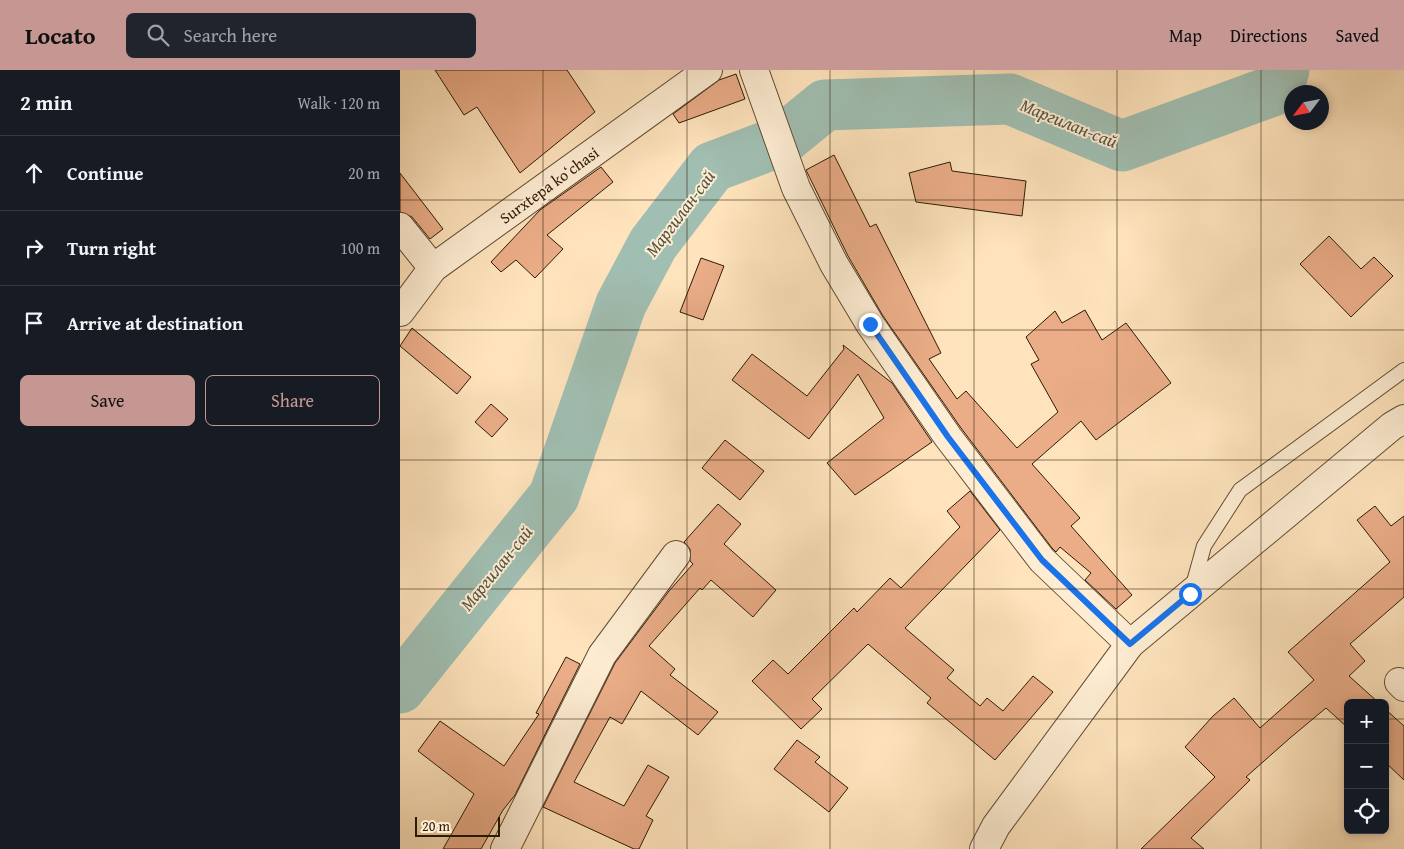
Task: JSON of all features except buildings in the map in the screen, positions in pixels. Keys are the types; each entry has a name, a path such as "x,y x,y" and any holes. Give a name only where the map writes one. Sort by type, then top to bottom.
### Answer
{"street":[{"name":"Surxtepa koʻchasi","path":"400,312 433,268 708,70"},
{"path":"754,70 796,188 834,264 870,324 943,429 1042,560 1130,644"},
{"path":"400,227 433,268"},
{"path":"984,849 996,826 1130,644 1384,432 1404,419"},
{"path":"505,849 602,655 676,555"}],"lane":[{"path":"1190,594 1204,546 1240,490 1404,370"}],"waterway":[{"name":"Маргилан-сай","path":"400,688 554,496 621,304 653,244 712,167 781,141 825,105 1010,99 1122,146 1278,89 1284,70"}],"route":[{"path":"870,324 948,437 1042,560 1130,644 1190,594"}]}
